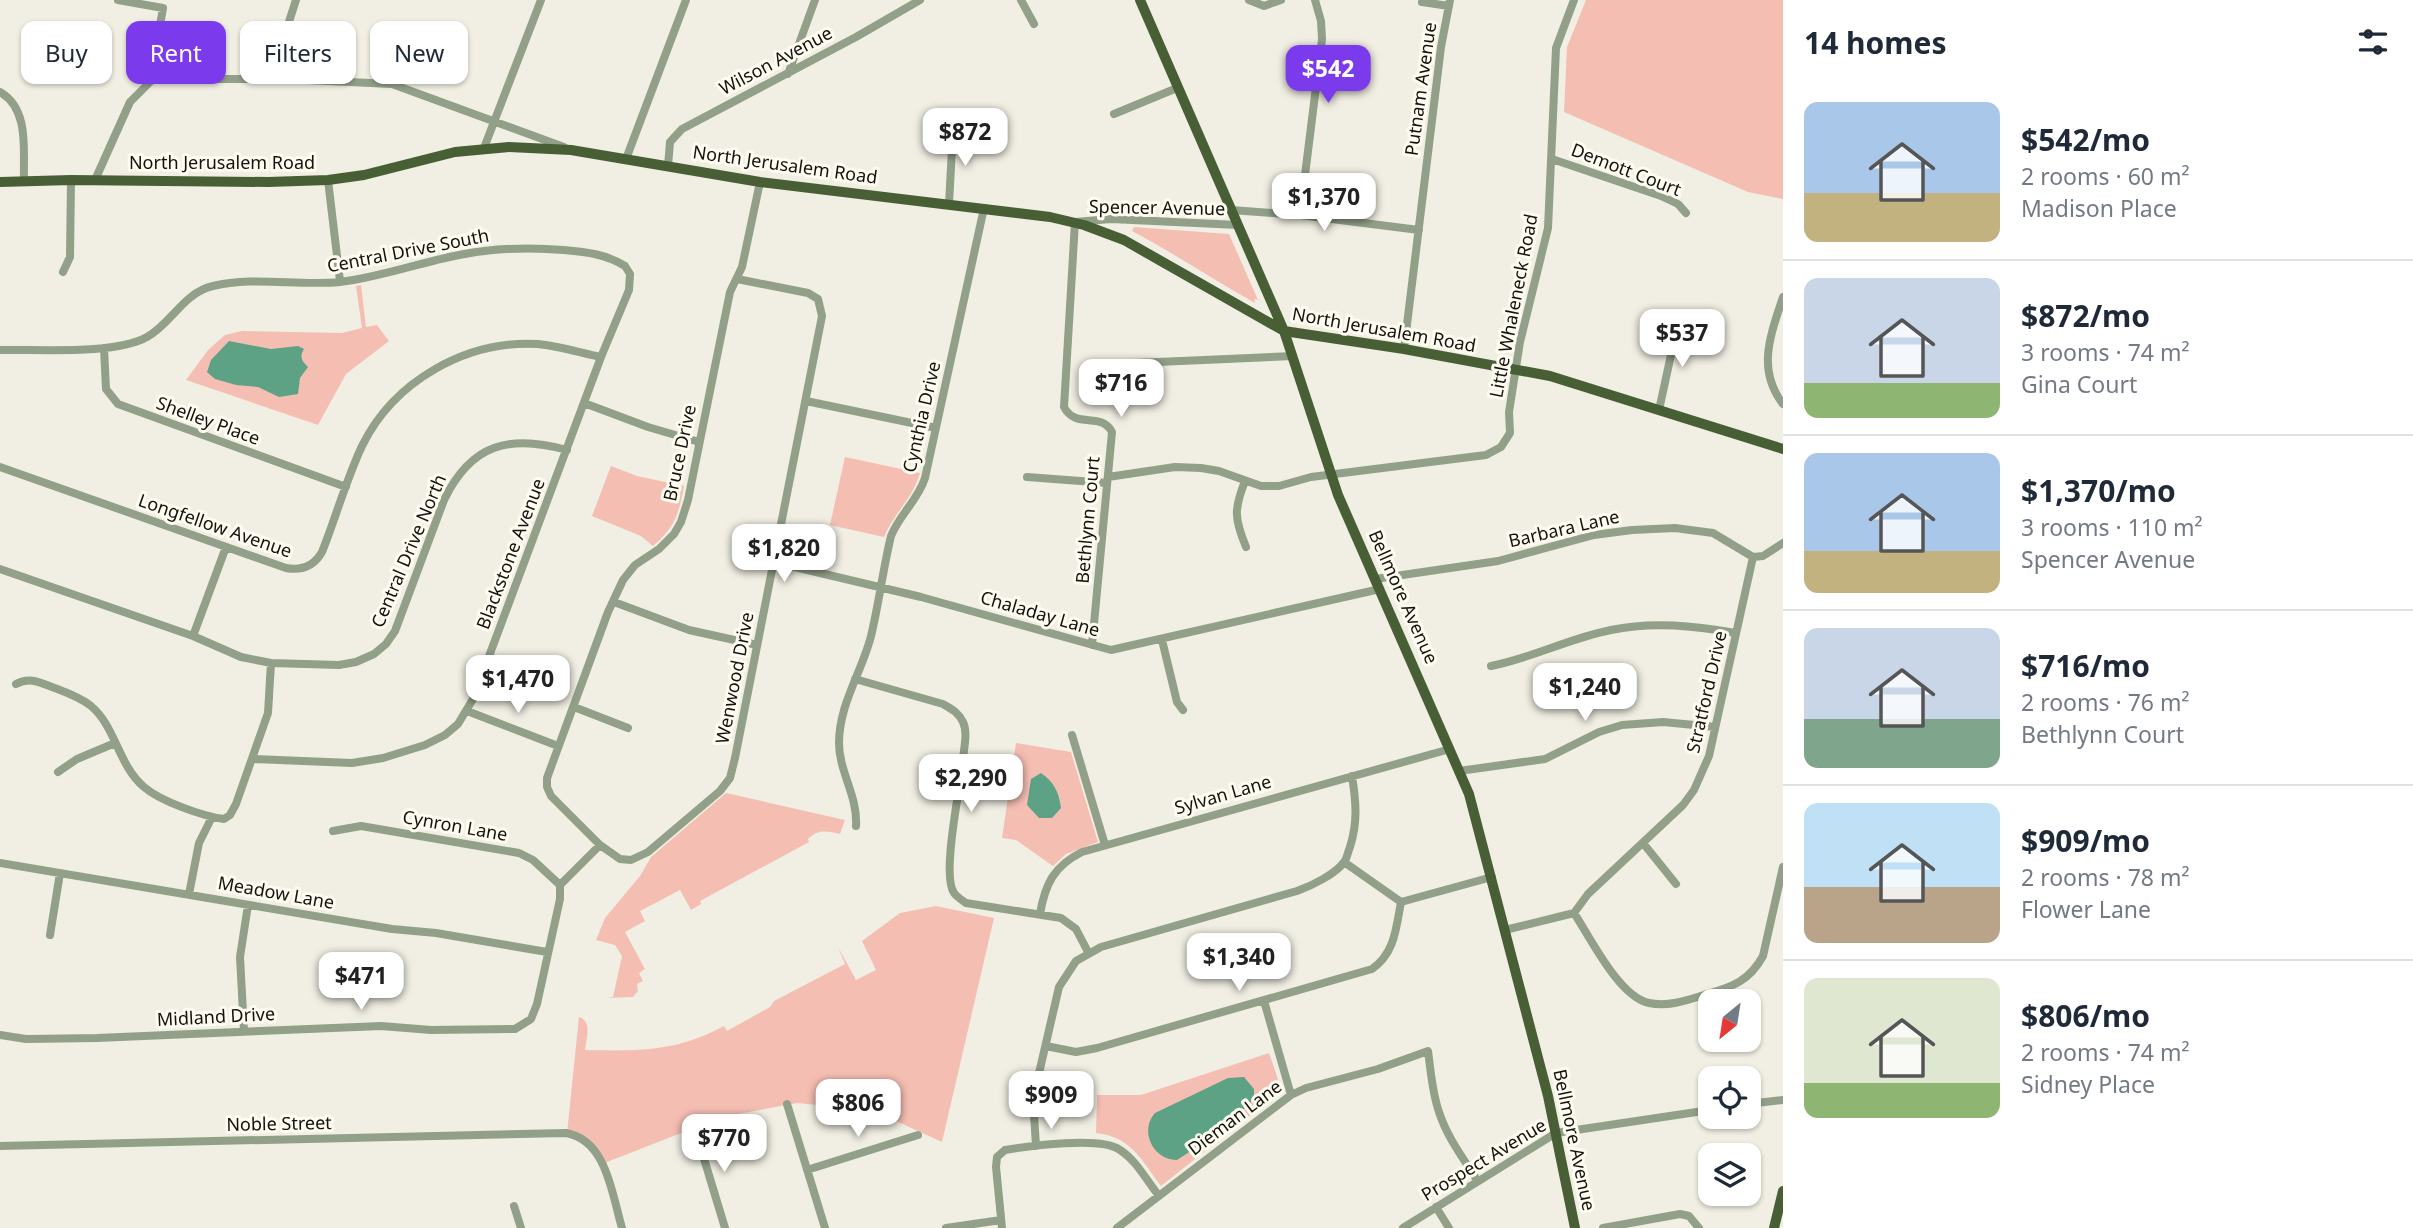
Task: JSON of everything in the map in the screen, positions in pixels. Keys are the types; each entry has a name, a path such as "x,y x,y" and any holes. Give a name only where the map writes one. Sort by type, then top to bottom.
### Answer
{"main road":[{"name":"Bellmore Avenue","path":"1140,0 1284,331 1338,495 1450,749 1476,817 1556,1133 1575,1228"},
{"name":"North Jerusalem Road","path":"0,182 328,180 364,175 453,152 533,147 571,150 760,182 984,208 1075,222 1107,233 1142,248 1284,331 1404,349 1550,376 1783,449"},
{"path":"1774,1228 1783,1191"}],"street":[{"path":"118,0 163,8 161,21"},
{"path":"289,21 296,0"},
{"path":"484,148 541,0"},
{"path":"626,159 687,0"},
{"path":"788,74 815,0"},
{"name":"Wilson Avenue","path":"668,166 670,142 682,130 920,0"},
{"path":"1021,0 1034,24"},
{"path":"1249,0 1264,5 1281,0"},
{"path":"1300,215 1322,40 1321,22 1315,0"},
{"name":"Little Whaleneck Road","path":"1027,477 1108,480 1175,467 1219,471 1261,486 1279,486 1311,477 1486,455 1501,447 1510,433 1509,412 1515,370 1548,228 1556,48 1574,0"},
{"path":"1422,2 1449,3"},
{"name":"Putnam Avenue","path":"1404,349 1449,3"},
{"path":"356,82 392,84 571,150"},
{"path":"95,180 130,102 148,84"},
{"path":"1114,114 1177,88"},
{"path":"0,92 13,103 22,123 24,181"},
{"path":"948,204 953,130"},
{"name":"Demott Court","path":"1552,159 1661,196 1678,204 1686,214"},
{"path":"63,272 71,257 71,180"},
{"path":"328,180 340,281"},
{"name":"Bruce Drive","path":"600,845 551,796 547,778 628,572 667,542 681,522 688,500 730,292 748,244 760,182"},
{"name":"Cynthia Drive","path":"856,826 855,806 842,764 839,741 844,706 871,638 892,533 922,486 984,208"},
{"name":"Spencer Avenue","path":"1231,210 1300,215 1419,230"},
{"name":"Spencer Avenue","path":"1075,222 1111,219 1238,225"},
{"name":"Bethlynn Court","path":"1075,222 1064,407 1068,415 1076,420 1101,422 1109,426 1112,432 1092,645"},
{"name":"Central Drive South","path":"0,349 104,348 137,341 164,325 189,297 211,286 231,283 340,281 378,276 456,255 488,250 531,248 591,253"},
{"name":"Blackstone Avenue","path":"253,759 337,763 372,761 438,739 458,724 467,711 629,290 630,274 625,266 591,253"},
{"name":"Wenwood Drive","path":"600,845 620,859 639,858 719,791 730,778 822,316 818,299 808,293 737,279"},
{"path":"1783,297 1767,354 1770,383 1783,404"},
{"path":"1658,410 1674,341 1674,325"},
{"name":"Longfellow Avenue","path":"0,467 286,568 306,568 322,552 362,446 391,405 412,385 450,361 484,349 522,344 555,346 601,357"},
{"name":"Shelley Place","path":"104,348 106,389 118,404 346,487"},
{"path":"1135,363 1293,356"},
{"path":"806,401 936,428"},
{"path":"584,404 699,442"},
{"name":"Central Drive North","path":"0,569 193,636 241,657 271,663 339,665 356,662 374,654 386,644 394,631 444,500 462,471 481,454 507,444 528,442 567,450"},
{"path":"1245,481 1236,505 1236,516 1246,547"},
{"name":"Barbara Lane","path":"1377,584 1498,561 1594,534 1632,530 1675,528 1713,533 1753,557"},
{"path":"1753,557 1763,556 1783,543"},
{"path":"193,636 226,547"},
{"name":"Stratford Drive","path":"1574,913 1588,894 1683,805 1694,790 1705,768 1753,557"},
{"name":"Chaladay Lane","path":"774,562 881,587 1116,651 1377,584"},
{"path":"614,602 689,630 757,645"},
{"path":"1491,666 1611,630 1673,625 1736,633"},
{"path":"1161,640 1177,702 1183,710"},
{"path":"16,684 27,680 38,681 82,700 99,713 132,774 145,788 161,798 224,819 230,815 268,713 271,663"},
{"path":"855,678 943,704 959,715 966,733 949,867 950,885 955,895 967,903 1061,918 1076,929 1088,952"},
{"path":"574,707 628,728"},
{"path":"467,711 558,746"},
{"path":"1459,771 1545,759 1600,732 1622,725 1663,722 1715,727"},
{"path":"1072,735 1105,845"},
{"path":"58,772 77,759 115,743"},
{"name":"Sylvan Lane","path":"1040,914 1047,885 1059,867 1082,852 1450,749"},
{"path":"1036,1146 1033,1099 1059,986 1076,961 1088,952 1111,944 1297,891 1320,880 1344,862 1356,822 1357,804 1352,776"},
{"path":"190,894 199,843 212,817"},
{"name":"Cynron Lane","path":"333,831 361,826 519,853 533,860 560,885"},
{"path":"1643,843 1676,884"},
{"path":"560,885 600,845"},
{"path":"1344,862 1401,902"},
{"name":"Meadow Lane","path":"0,863 391,929 436,933 547,952"},
{"path":"1505,930 1574,913 1626,990 1647,1003 1666,1004 1728,988 1748,977 1756,969 1763,956 1779,905 1783,867"},
{"path":"50,935 60,873"},
{"path":"1401,902 1492,877"},
{"name":"Midland Drive","path":"0,1035 26,1039 97,1038 381,1026 431,1030 515,1029 531,1019 537,1004 560,899 560,885"},
{"path":"1046,1045 1076,1052 1097,1048 1355,975 1379,964 1392,947 1401,902"},
{"path":"244,1031 240,957 248,905"},
{"path":"1264,1001 1291,1095"},
{"name":"Dieman Lane","path":"1116,1228 1291,1095 1428,1051 1433,1093 1439,1113 1450,1137 1477,1180"},
{"path":"1761,1103 1783,1100"},
{"path":"787,1104 825,1228"},
{"name":"Prospect Avenue","path":"1403,1228 1556,1133 1698,1112"},
{"path":"695,1129 725,1228"},
{"name":"Noble Street","path":"0,1146 559,1133 578,1136 590,1143 597,1152 622,1228"},
{"path":"807,1170 918,1135"},
{"path":"946,1228 1002,1224 996,1167 998,1157 1006,1150 1094,1143 1116,1147 1132,1160 1159,1196"},
{"path":"514,1206 521,1228"},
{"path":"1436,1207 1449,1228"},
{"path":"1603,1228 1679,1214 1689,1216 1699,1228"}],"shaded area":[{"path":"1586,0 1783,0 1783,199 1748,192 1564,112 1567,47"},
{"path":"1134,227 1229,234 1258,300 1254,299 1255,303 1132,231"},
{"path":"361,285 366,327 377,325 389,341 346,374 318,425 186,380 208,350 225,335 242,331 342,333 362,328 356,286"},
{"path":"229,341 271,349 298,346 304,349 302,359 308,367 300,378 298,394 279,397 258,387 215,379 207,372 211,360"},
{"path":"845,457 920,473 913,490 884,537 830,525"},
{"path":"611,466 637,476 684,486 675,519 653,546 641,536 592,516"},
{"path":"1016,743 1071,752 1098,842 1066,854 1053,866 1016,840 1002,838"},
{"path":"1041,773 1053,784 1059,797 1061,808 1052,818 1039,818 1027,805 1031,779"},
{"path":"726,793 845,820 840,834 815,834 808,839 809,842 700,901 701,904 691,910 680,890 640,911 645,921 625,932 645,969 639,973 643,981 637,984 638,991 633,997 606,998 613,997 622,956 615,945 596,940 605,918 640,876 651,857"},
{"path":"936,906 994,918 942,1142 872,1110 797,1103 722,1117 602,1164 597,1152 567,1133 579,1017 587,1026 585,1050 656,1048 689,1041 724,1026 727,1031 770,1007 774,1001 845,964 838,947 856,980 876,970 862,941 900,913"},
{"path":"1269,1053 1280,1092 1161,1186 1127,1145 1119,1139 1096,1133 1097,1095 1141,1095"},
{"path":"1244,1077 1254,1089 1254,1099 1220,1132 1177,1160 1169,1159 1155,1150 1148,1128 1155,1113 1228,1078"}]}
